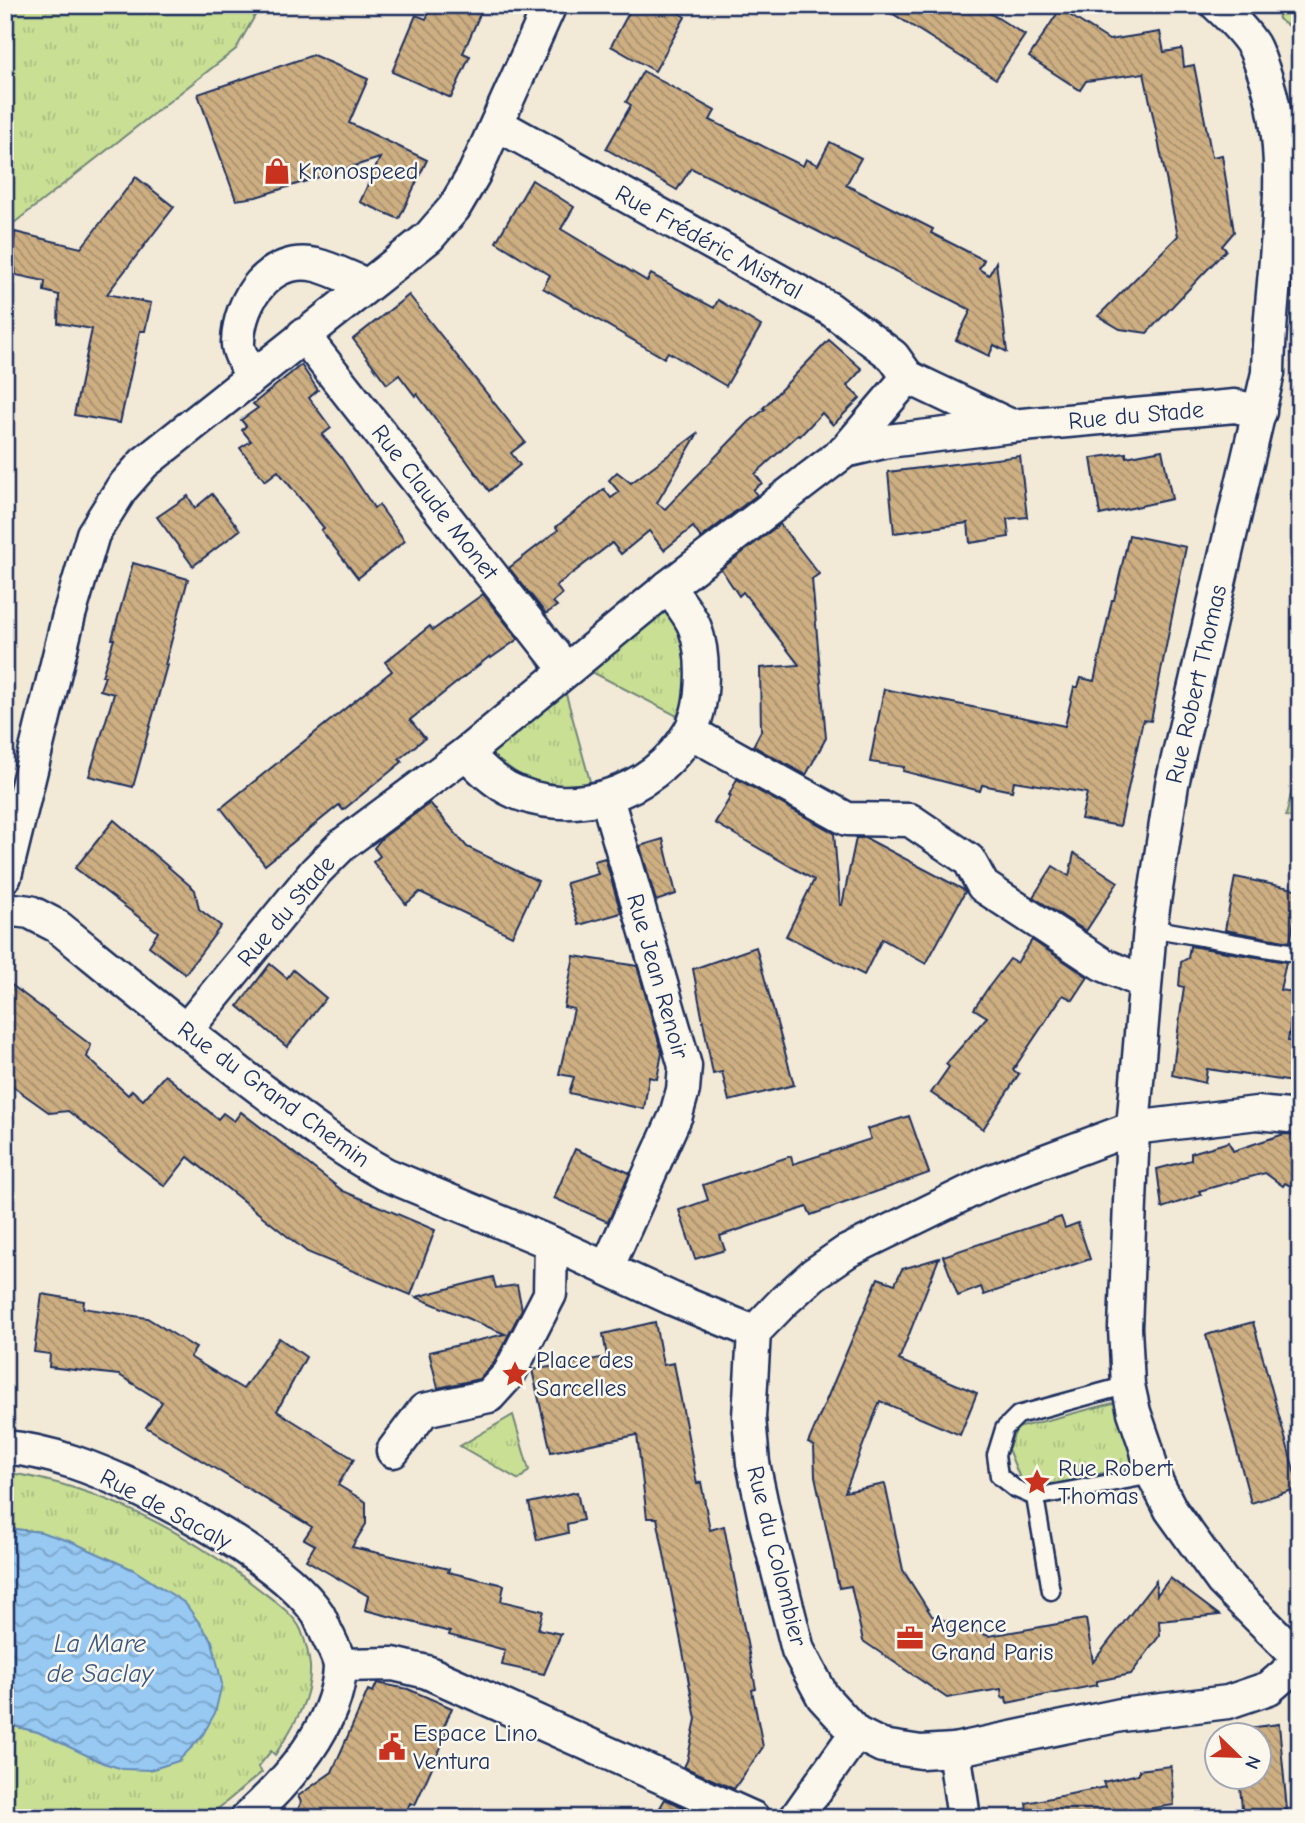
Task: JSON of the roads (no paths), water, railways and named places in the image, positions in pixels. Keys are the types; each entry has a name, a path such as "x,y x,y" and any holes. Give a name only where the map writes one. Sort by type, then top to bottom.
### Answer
{"street":[{"path":"5,876 69,615 93,534 122,488 144,463 429,237 454,208 474,174 550,5"},
{"name":"Rue Robert Thomas","path":"1217,5 1253,46 1270,90 1278,141 1279,242 1268,333 1268,373 1172,784 1150,928 1133,1128 1125,1328 1128,1384 1153,1475 1171,1510 1222,1581 1300,1660"},
{"name":"Rue Frédéric Mistral","path":"497,124 830,309 893,356 908,377"},
{"path":"252,377 237,344 244,311 258,282 286,265 316,265 367,285"},
{"name":"Rue Claude Monet","path":"303,335 566,670"},
{"path":"908,377 1011,426"},
{"name":"Rue du Stade","path":"186,1030 316,871 333,854 466,753 668,587 845,451 908,377"},
{"name":"Rue du Stade","path":"845,451 888,441 1011,426 1235,406 1260,412"},
{"path":"466,753 483,771 507,788 536,798 572,802 607,798 638,785 667,759 690,732 698,707 702,665 694,626 668,587"},
{"path":"690,732 847,819 910,820 970,860 983,886 1102,964 1144,982"},
{"name":"Rue Jean Renoir","path":"607,798 685,1066 684,1090 676,1115 607,1268"},
{"name":"Rue du Grand Chemin","path":"5,909 30,912 57,926 306,1123 360,1160 385,1174 754,1332"},
{"path":"754,1332 814,1274 846,1252 989,1182 1133,1128 1257,1113 1300,1116"},
{"path":"393,1451 424,1410 489,1395 509,1374 550,1294 551,1243"},
{"name":"Rue du Colombier","path":"754,1332 749,1417 753,1462 765,1524 798,1650 823,1697 856,1733 882,1746 922,1752 954,1750 1121,1715 1228,1702 1269,1688 1300,1660"},
{"name":"Rue de Sacaly","path":"5,1447 72,1461 194,1517 273,1569 298,1591 318,1614 340,1665"},
{"path":"247,1818 269,1798 302,1759 322,1727 335,1692 340,1665 393,1664 426,1672 753,1818"},
{"path":"796,1818 856,1733"},
{"path":"954,1750 964,1818"}],"lane":[{"path":"1150,928 1300,954"},
{"path":"1128,1384 1018,1415 1004,1429 996,1455 999,1476 1014,1488 1035,1497 1153,1475"},
{"path":"1035,1497 1051,1591"}],"water":[{"name":"La Mare de Saclay","path":"5,1528 41,1532 72,1542 132,1569 185,1603 212,1641 222,1684 215,1713 201,1738 178,1761 150,1770 123,1769 103,1763 38,1732 5,1724"}],"place":[{"name":"Kronospeed","path":"277,171"},
{"name":"Place des Sarcelles","path":"515,1374"},
{"name":"Rue Robert Thomas","path":"1037,1482"},
{"name":"Agence Grand Paris","path":"910,1638"},
{"name":"Espace Lino Ventura","path":"392,1747"}]}
